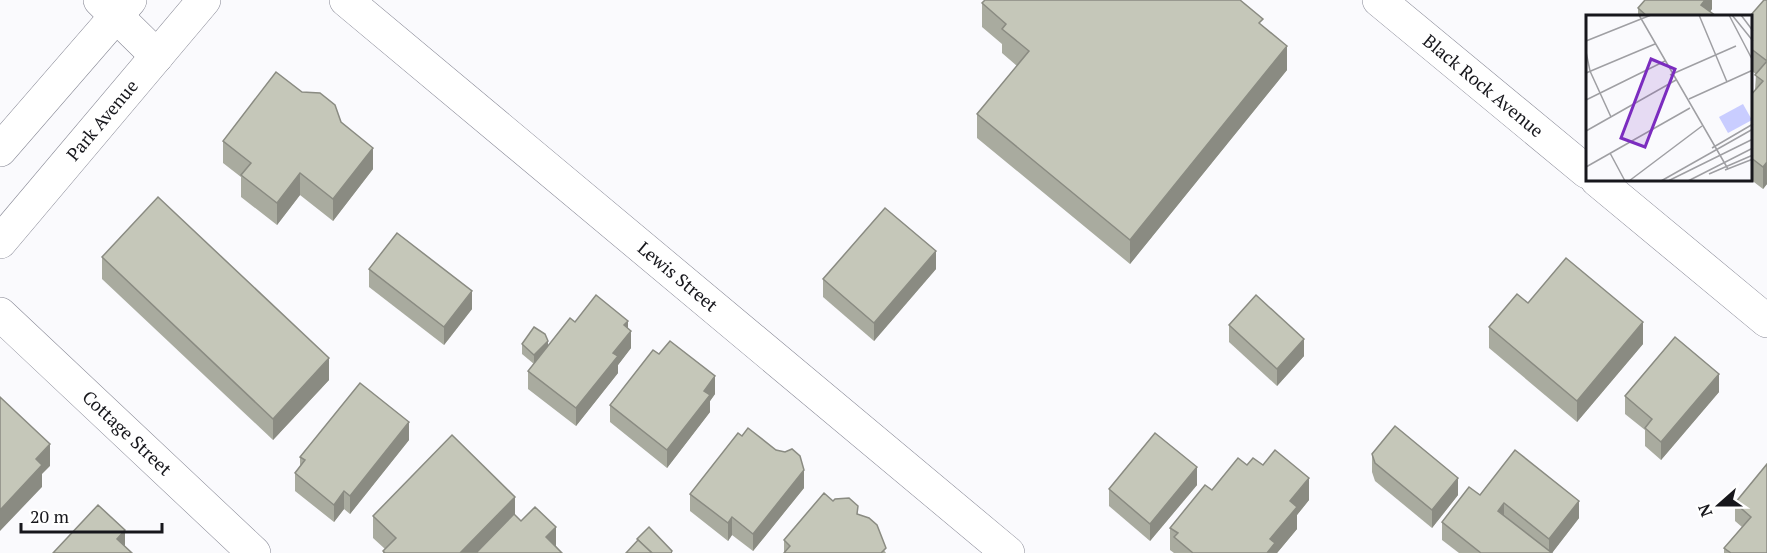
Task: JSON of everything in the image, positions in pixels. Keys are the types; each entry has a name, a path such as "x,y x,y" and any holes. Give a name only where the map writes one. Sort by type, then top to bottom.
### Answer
{"street":[{"name":"Park Avenue","path":"0,242 204,0"},
{"name":"Lewis Street","path":"346,0 1008,553"},
{"name":"Black Rock Avenue","path":"1379,0 1586,171"},
{"path":"0,150 116,6 157,56"},
{"path":"1599,182 1767,321"},
{"name":"Cottage Street","path":"0,314 254,553"}],"building":[{"path":"985,0 1240,0 1263,19 1259,23 1287,46 1130,240 977,114 1029,51 1002,29 1006,24 982,3"},
{"path":"1645,0 1705,0 1701,5 1715,15 1646,15 1638,8"},
{"path":"1764,0 1767,0 1767,61 1752,50 1751,15"},
{"path":"1767,61 1767,162 1763,167 1752,159 1752,94 1763,81 1755,75"},
{"path":"276,72 302,92 320,93 335,105 341,122 373,148 333,199 300,173 277,203 241,175 251,163 223,141"},
{"path":"158,197 329,358 273,419 102,257"},
{"path":"885,208 936,251 874,323 823,279"},
{"path":"397,233 472,291 444,327 369,269"},
{"path":"1566,258 1643,322 1577,401 1489,327 1517,294 1528,303"},
{"path":"596,295 628,321 624,325 631,331 613,353 618,356 576,408 528,371 570,318 575,322"},
{"path":"1256,295 1304,339 1277,369 1229,325"},
{"path":"534,327 545,334 548,341 534,355 522,344"},
{"path":"1675,337 1719,374 1661,442 1645,428 1652,419 1625,396"},
{"path":"670,341 715,376 704,391 710,395 667,450 610,405 653,350 659,354"},
{"path":"360,383 409,422 350,496 344,491 334,505 295,473 305,460 300,457"},
{"path":"0,397 50,444 36,459 42,465 0,510"},
{"path":"1395,426 1458,478 1432,510 1375,463 1372,454"},
{"path":"748,428 776,450 785,452 792,449 800,456 804,470 753,534 732,517 728,523 690,494 738,433 742,436"},
{"path":"1155,433 1197,467 1150,524 1109,489"},
{"path":"452,435 515,497 460,553 385,553 383,551 396,538 373,516"},
{"path":"1275,450 1309,478 1290,501 1297,507 1270,539 1275,543 1267,553 1193,553 1174,537 1178,533 1170,528 1205,485 1212,490 1238,458 1247,465 1253,458 1263,465"},
{"path":"1515,450 1579,501 1549,539 1504,503 1498,511 1552,553 1481,553 1442,522 1469,487 1480,495"},
{"path":"1767,464 1767,553 1731,553 1724,548 1751,517 1735,503"},
{"path":"824,493 833,501 849,498 858,506 857,514 869,518 877,525 886,548 881,553 784,553 790,546 784,540"},
{"path":"98,505 125,530 117,539 132,553 53,553"},
{"path":"535,507 556,527 546,537 562,553 476,553 514,514 521,521"},
{"path":"649,527 672,551 671,553 652,553 637,539"},
{"path":"638,540 652,553 626,553"}]}
